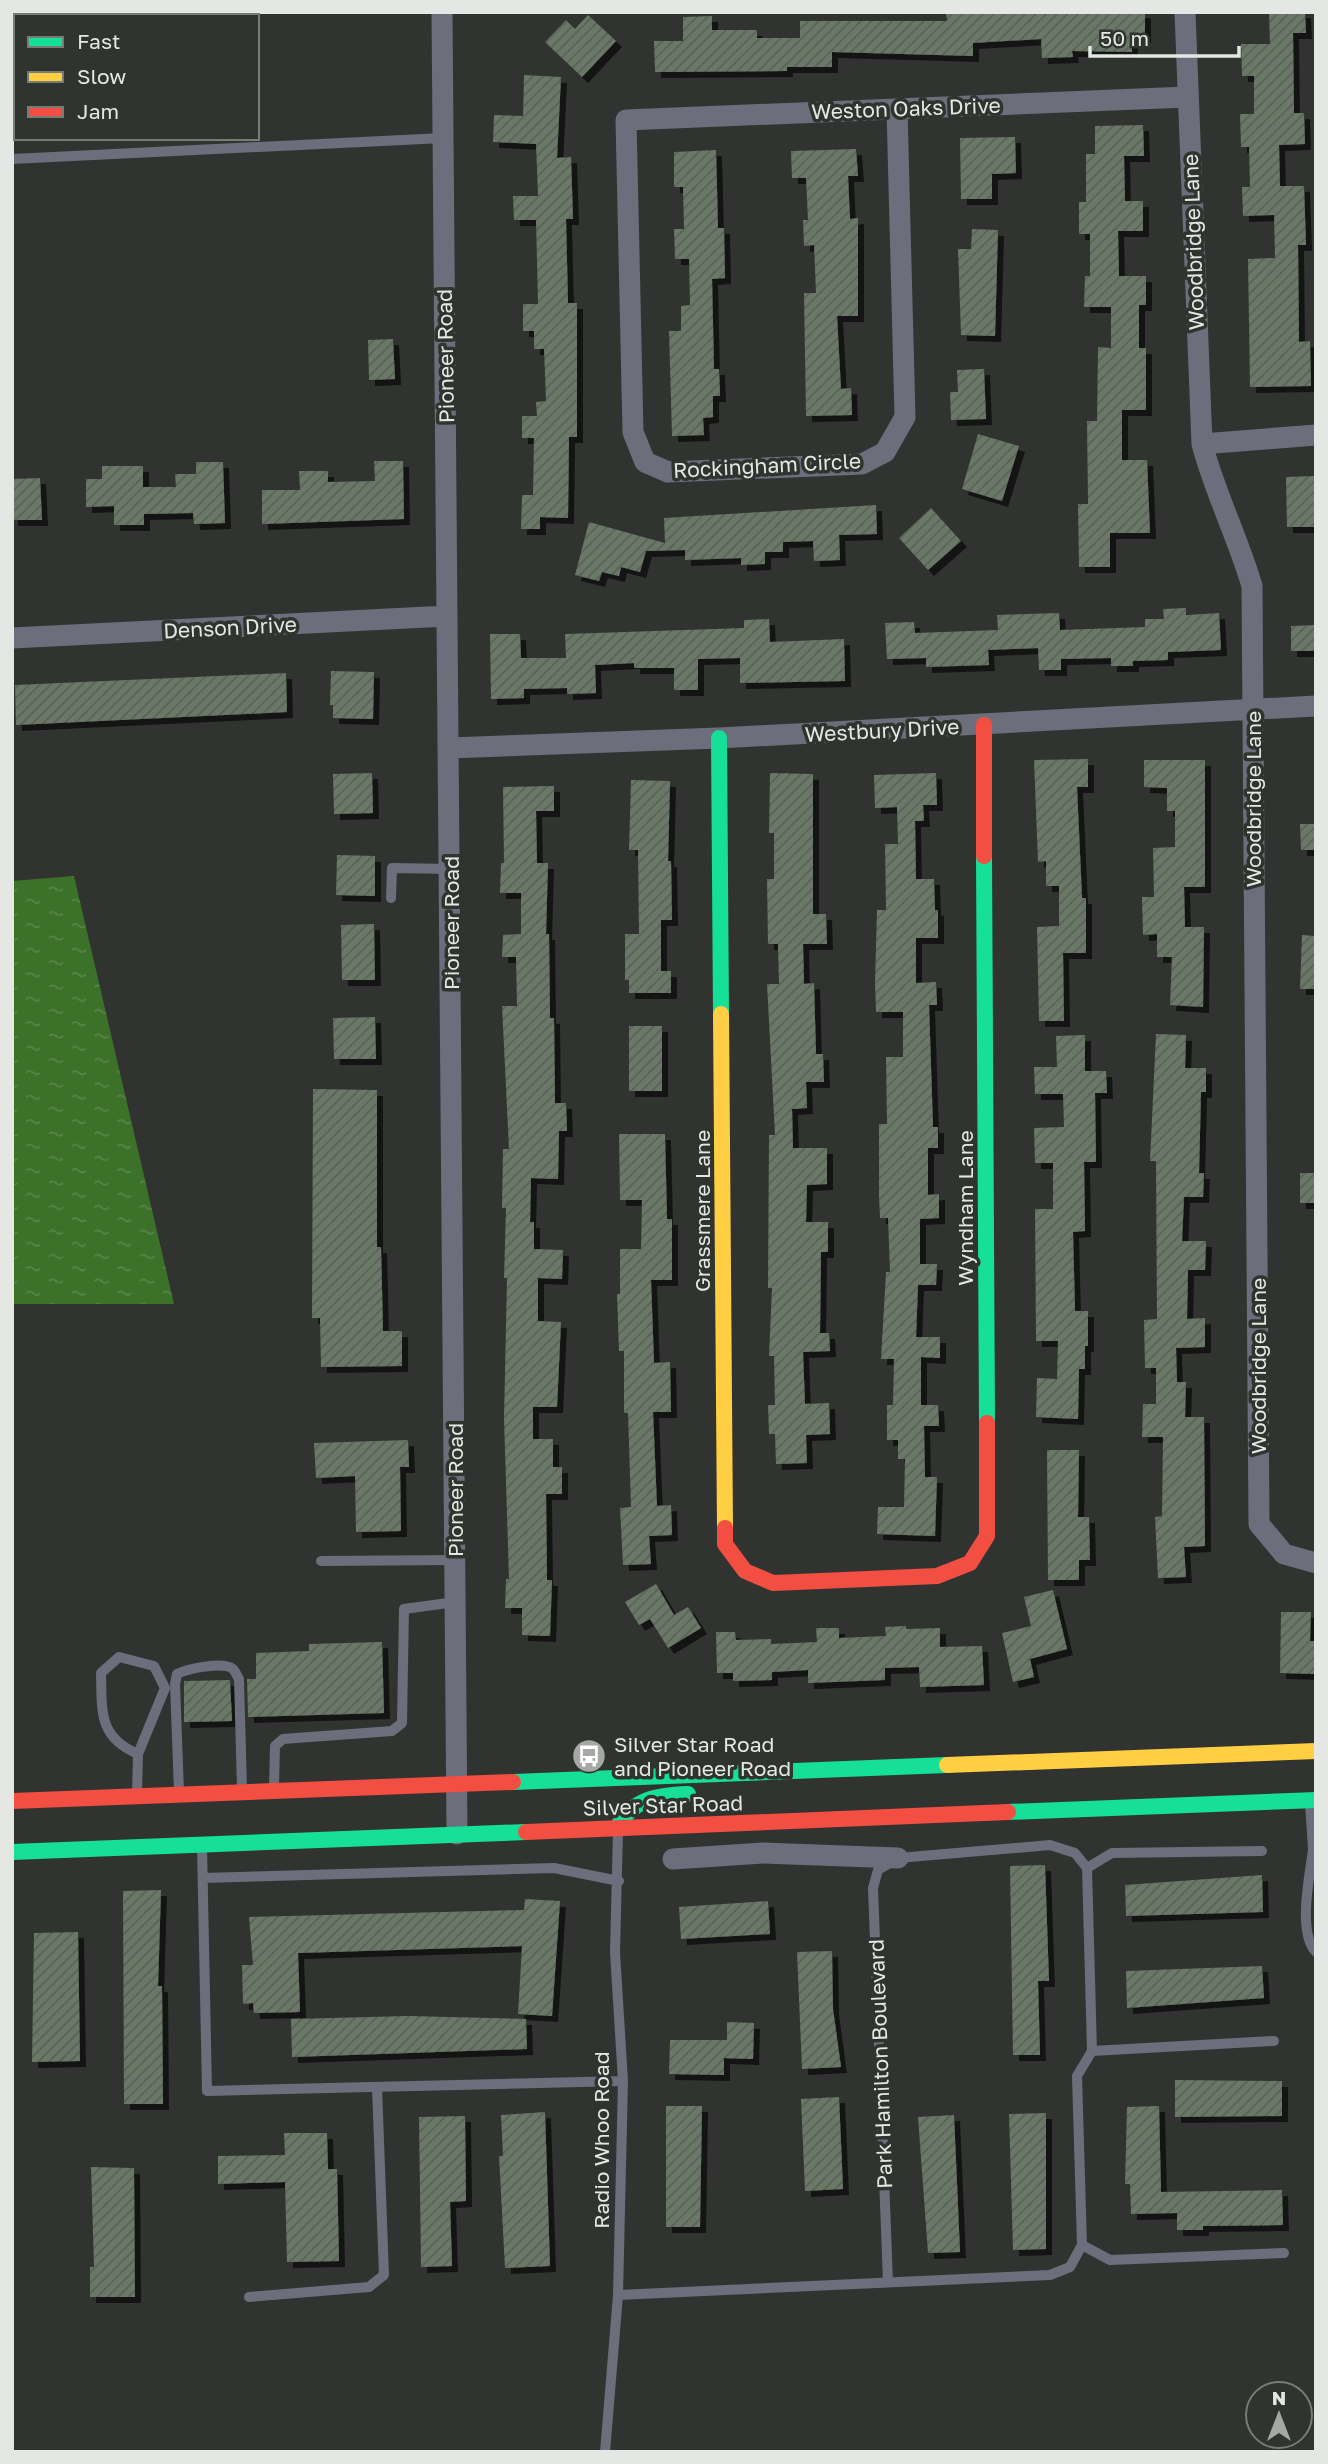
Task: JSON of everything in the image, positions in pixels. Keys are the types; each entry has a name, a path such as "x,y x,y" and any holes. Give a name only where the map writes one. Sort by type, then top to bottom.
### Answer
{"main road":[{"name":"Wyndham Lane","path":"850,1580 937,1576 970,1563 987,1536 984,725"},
{"name":"Grassmere Lane","path":"719,738 725,1544 745,1571 773,1583 850,1580"},
{"name":"Silver Star Road","path":"12,1801 1316,1751"},
{"path":"839,1785 899,1767"},
{"path":"617,1828 627,1810 639,1801 659,1795 710,1793"},
{"name":"Silver Star Road","path":"12,1852 1313,1800"}],"street":[{"name":"Pioneer Road","path":"442,12 457,1834"},
{"name":"Woodbridge Lane","path":"1185,12 1202,444 1214,489 1242,551 1252,586 1259,1524 1284,1554 1316,1563"},
{"name":"Weston Oaks Drive","path":"626,120 1187,97"},
{"name":"Rockingham Circle","path":"626,120 633,432 645,462 668,472 862,464 885,452 905,417 897,109"},
{"path":"1202,444 1316,435"},
{"name":"Denson Drive","path":"12,638 447,616"},
{"name":"Westbury Drive","path":"449,748 719,738 1316,706"},
{"path":"673,1859 763,1853 898,1858"}],"lane":[{"path":"12,159 443,138"},
{"path":"391,898 392,869 451,869"},
{"path":"321,1561 455,1560"},
{"path":"274,1792 275,1746 283,1739 392,1731 402,1723 404,1609 455,1602"},
{"path":"137,1797 138,1754 165,1688 154,1666 119,1657 101,1673 103,1721 120,1746 138,1754"},
{"path":"179,1795 176,1684 177,1674 191,1667 227,1667 233,1669 239,1679 242,1793"},
{"path":"1313,1800 1315,1849 1305,1924 1310,1946 1316,1952"},
{"name":"Radio Whoo Road","path":"605,2452 618,2295 623,2081 615,1952 619,1881 617,1828"},
{"path":"202,1845 207,2091 623,2081"},
{"path":"618,2295 1050,2274 1070,2267 1082,2245 1077,2076 1092,2051 1087,1868 1075,1853 1050,1845 898,1858"},
{"path":"1087,1868 1112,1853 1262,1850"},
{"name":"Park Hamilton Boulevard","path":"888,2282 873,1888 878,1870 898,1858"},
{"path":"203,1878 554,1868 619,1881"},
{"path":"1308,1902 1316,1913"},
{"path":"1092,2051 1274,2042"},
{"path":"249,2297 369,2287 384,2274 377,2087"},
{"path":"1082,2245 1110,2260 1284,2252"}],"water":[{"path":"74,876 174,1304 12,1304 12,881"}],"building":[{"path":"946,12 1145,12 1145,37 1132,37 1132,52 1072,51 1073,57 1042,58 1041,39 973,43 973,56 832,52 832,67 787,67 787,71 655,72 654,41 683,41 683,17 712,16 712,30 757,30 757,38 800,38 800,21 947,21"},
{"path":"1269,12 1305,12 1306,33 1293,33 1294,113 1304,113 1305,144 1279,145 1280,186 1304,186 1306,245 1298,245 1299,342 1310,341 1311,386 1250,387 1248,259 1275,258 1274,215 1243,216 1242,187 1250,187 1249,147 1241,147 1240,114 1254,114 1254,76 1242,76 1241,44 1270,44"},
{"path":"588,15 616,41 582,77 545,42 566,20 575,29"},
{"path":"524,75 561,77 557,158 571,157 573,219 566,219 568,303 577,303 577,437 569,437 568,518 540,517 540,529 521,529 522,495 533,495 534,438 522,438 522,416 537,416 536,402 546,401 544,349 534,349 534,331 523,331 523,304 538,304 536,220 514,220 513,196 538,196 536,144 493,142 494,115 523,116"},
{"path":"1143,125 1144,156 1124,156 1125,201 1143,201 1143,231 1118,231 1119,276 1146,276 1146,305 1139,305 1139,348 1146,348 1146,410 1122,410 1122,460 1147,460 1150,533 1110,533 1110,567 1079,567 1078,504 1088,504 1087,421 1097,421 1098,347 1111,348 1111,307 1084,307 1085,276 1090,276 1090,234 1079,234 1079,202 1086,202 1086,154 1095,154 1095,126"},
{"path":"1015,137 1016,173 992,174 992,199 961,199 960,138"},
{"path":"856,149 858,176 848,176 850,219 858,218 858,316 837,316 841,389 851,388 852,415 806,416 804,293 816,293 814,245 804,246 803,220 808,220 806,178 792,178 791,151"},
{"path":"716,150 718,228 724,228 725,278 712,279 714,369 719,369 720,396 713,396 713,417 703,418 704,435 672,436 669,331 681,331 681,306 690,305 689,259 675,259 674,229 684,229 683,187 674,187 674,152"},
{"path":"972,229 998,230 995,336 961,335 958,249 971,249"},
{"path":"393,339 395,379 369,380 368,340"},
{"path":"984,369 986,419 951,420 950,392 958,392 957,370"},
{"path":"978,434 1019,446 1002,501 962,489"},
{"path":"374,461 403,461 404,519 262,524 262,490 300,490 299,471 328,471 328,482 375,481"},
{"path":"196,462 223,462 225,523 194,524 193,513 144,514 144,525 114,525 114,506 86,507 86,479 102,479 102,466 143,466 143,487 176,487 175,474 196,474"},
{"path":"1316,476 1314,527 1287,527 1286,477"},
{"path":"40,478 42,520 12,520 12,479"},
{"path":"876,505 877,534 839,535 840,560 814,561 813,541 783,542 783,552 765,552 765,564 741,565 741,558 685,560 685,550 646,551 640,572 621,567 619,576 602,572 599,581 575,575 589,522 665,543 664,518"},
{"path":"931,508 961,541 928,570 899,538"},
{"path":"1186,608 1186,615 1219,613 1221,650 1168,652 1168,660 1133,661 1133,666 1111,666 1111,658 1061,659 1061,670 1039,670 1038,648 988,650 989,665 926,667 926,658 887,659 885,623 914,622 915,633 998,630 997,615 1059,613 1060,630 1145,627 1145,619 1164,619 1163,609"},
{"path":"769,619 770,642 844,639 845,681 740,683 740,658 698,659 698,690 674,690 674,668 634,668 634,663 595,665 596,693 567,694 567,688 524,689 524,698 491,699 490,634 520,634 521,658 566,658 565,634 744,628 744,620"},
{"path":"1316,625 1316,651 1291,651 1291,626"},
{"path":"331,671 374,672 373,719 333,718 333,705 330,705"},
{"path":"286,673 287,712 16,725 15,685"},
{"path":"1088,759 1088,787 1077,787 1082,898 1086,898 1086,953 1063,953 1064,1021 1039,1021 1037,927 1059,926 1059,886 1046,886 1046,861 1038,862 1034,760"},
{"path":"1144,760 1205,760 1205,887 1184,887 1185,927 1204,927 1203,1007 1170,1005 1172,957 1157,957 1157,934 1143,935 1142,897 1154,897 1153,848 1175,847 1175,811 1167,811 1167,788 1144,787"},
{"path":"372,773 373,813 334,814 333,774"},
{"path":"770,773 813,774 813,914 826,914 827,944 803,944 804,984 814,983 816,1054 823,1054 824,1082 806,1082 807,1108 792,1109 793,1148 827,1148 827,1184 807,1185 806,1222 828,1222 828,1252 821,1252 820,1333 829,1333 830,1351 803,1352 805,1404 829,1403 830,1434 806,1435 807,1463 776,1464 775,1434 769,1434 768,1405 775,1405 774,1356 769,1356 772,1288 768,1288 769,1135 775,1135 767,984 779,984 778,944 768,944 767,879 774,879 774,833 769,833"},
{"path":"936,773 937,805 923,805 924,821 915,821 916,879 934,879 935,910 938,910 938,938 916,938 916,983 936,982 937,1005 929,1005 933,1127 938,1127 938,1148 928,1148 928,1195 939,1194 939,1218 920,1219 920,1264 937,1264 936,1285 918,1285 916,1337 940,1337 940,1358 921,1357 921,1405 938,1405 939,1426 924,1426 925,1477 937,1477 935,1536 877,1534 878,1507 904,1507 905,1459 898,1459 898,1440 887,1440 887,1405 893,1405 894,1359 881,1359 886,1272 890,1272 888,1218 880,1218 879,1196 879,1124 887,1124 886,1057 903,1057 903,1012 876,1012 875,983 877,910 886,910 885,844 898,844 897,807 875,808 874,775"},
{"path":"631,780 670,781 668,861 671,861 672,920 661,920 661,971 671,971 671,993 629,993 629,980 625,980 625,934 639,934 638,850 629,850"},
{"path":"554,786 554,811 536,811 537,863 548,863 546,934 549,934 550,1018 554,1018 555,1103 566,1103 567,1131 559,1131 558,1179 531,1178 530,1222 534,1222 534,1249 563,1250 562,1279 538,1278 538,1321 561,1322 557,1407 533,1407 533,1439 553,1439 553,1467 562,1467 562,1494 546,1494 547,1580 552,1580 550,1636 522,1635 522,1608 505,1608 506,1579 509,1579 504,1418 507,1278 504,1278 506,1208 502,1208 503,1149 509,1149 502,1006 517,1006 516,957 502,957 503,935 521,934 521,893 500,893 501,863 504,863 503,787"},
{"path":"1300,824 1316,824 1316,850 1301,850"},
{"path":"337,855 375,856 375,896 336,895"},
{"path":"374,924 375,980 342,980 341,925"},
{"path":"1302,935 1316,936 1316,989 1300,989"},
{"path":"375,1017 376,1059 334,1059 333,1018"},
{"path":"629,1026 662,1026 662,1091 629,1091"},
{"path":"1156,1034 1186,1035 1185,1068 1206,1068 1206,1092 1201,1092 1199,1173 1204,1173 1203,1197 1184,1197 1182,1241 1206,1241 1205,1270 1188,1270 1187,1319 1205,1318 1205,1347 1176,1348 1177,1382 1186,1382 1185,1417 1204,1417 1205,1546 1184,1547 1186,1577 1158,1578 1155,1517 1162,1516 1163,1437 1142,1437 1143,1404 1156,1404 1156,1368 1145,1368 1144,1320 1157,1319 1156,1161 1150,1161"},
{"path":"1085,1035 1085,1071 1106,1071 1107,1093 1095,1093 1096,1162 1084,1162 1085,1231 1073,1232 1075,1311 1088,1311 1088,1346 1085,1346 1085,1369 1079,1369 1078,1419 1036,1417 1037,1378 1057,1379 1058,1341 1036,1341 1035,1209 1053,1209 1053,1163 1035,1163 1034,1128 1064,1127 1063,1094 1035,1094 1034,1067 1057,1067 1056,1036"},
{"path":"313,1089 377,1090 377,1247 381,1247 383,1331 402,1331 402,1366 321,1367 320,1318 312,1318"},
{"path":"619,1134 665,1134 667,1219 672,1219 672,1280 651,1280 654,1363 670,1362 671,1412 653,1412 657,1506 671,1505 672,1535 649,1536 651,1564 623,1565 620,1508 631,1507 628,1413 624,1413 624,1351 619,1351 617,1294 620,1294 620,1249 641,1249 642,1200 620,1200"},
{"path":"1300,1173 1316,1173 1316,1203 1300,1203"},
{"path":"408,1440 409,1467 400,1467 401,1531 356,1532 355,1476 316,1478 314,1443"},
{"path":"1047,1450 1079,1450 1078,1517 1089,1517 1090,1560 1079,1560 1079,1580 1048,1580"},
{"path":"656,1584 674,1615 688,1607 701,1628 668,1648 650,1619 639,1625 625,1602"},
{"path":"1053,1590 1067,1649 1030,1659 1034,1677 1013,1682 1002,1633 1031,1626 1024,1597"},
{"path":"1281,1612 1311,1612 1310,1641 1316,1641 1316,1674 1280,1673"},
{"path":"906,1626 906,1629 940,1628 940,1647 982,1646 984,1685 920,1687 919,1667 885,1668 885,1680 808,1683 808,1670 772,1672 772,1680 733,1681 733,1673 717,1673 716,1632 735,1632 736,1640 771,1639 771,1644 817,1642 816,1628 839,1628 839,1638 886,1636 885,1627"},
{"path":"382,1642 384,1713 248,1717 247,1679 256,1679 256,1653 309,1651 309,1644"},
{"path":"230,1680 232,1721 184,1722 184,1681"},
{"path":"1045,1865 1049,1981 1038,1981 1040,2055 1013,2055 1010,1866"},
{"path":"1262,1875 1263,1912 1126,1916 1125,1885"},
{"path":"161,1890 158,1986 162,1986 163,2104 124,2104 123,1891"},
{"path":"525,1899 560,1901 552,2016 518,2014 522,1946 298,1953 300,2012 254,2013 253,2003 243,2004 242,1965 253,1965 249,1917 524,1910"},
{"path":"768,1901 770,1934 681,1939 679,1907"},
{"path":"78,1932 80,2061 32,2062 34,1933"},
{"path":"832,1951 833,2009 841,2067 802,2069 797,1952"},
{"path":"1262,1966 1264,1998 1127,2008 1126,1971"},
{"path":"409,2016 526,2019 527,2049 292,2057 291,2019"},
{"path":"727,2022 754,2023 753,2059 724,2058 724,2075 669,2074 670,2040 727,2040"},
{"path":"1175,2080 1282,2081 1282,2116 1175,2117"},
{"path":"839,2097 843,2189 805,2191 801,2099"},
{"path":"666,2106 702,2106 700,2227 666,2227"},
{"path":"1159,2106 1161,2192 1282,2190 1283,2225 1203,2226 1203,2230 1177,2230 1177,2213 1131,2214 1130,2184 1125,2184 1127,2107"},
{"path":"545,2112 550,2266 505,2268 499,2156 503,2156 501,2115"},
{"path":"1046,2113 1046,2249 1013,2250 1009,2114"},
{"path":"954,2115 960,2252 928,2253 918,2117"},
{"path":"465,2116 466,2201 450,2202 452,2266 421,2267 419,2117"},
{"path":"284,2133 327,2133 328,2169 337,2169 339,2261 287,2262 285,2182 218,2184 218,2156 285,2155"},
{"path":"91,2167 134,2168 135,2297 90,2297 90,2267 94,2267"}],"traffic: fast":[{"path":"719,738 721,1014"},
{"path":"984,856 987,1423"},
{"path":"513,1782 947,1765"},
{"path":"617,1828 630,1811 646,1800 688,1794"},
{"path":"1008,1812 1316,1800"},
{"path":"12,1852 526,1832"}],"traffic: slow":[{"path":"721,1014 725,1528"},
{"path":"947,1765 1316,1751"}],"traffic: jam":[{"path":"984,725 984,856"},
{"path":"725,1528 725,1544 745,1571 773,1583 937,1576 970,1563 987,1536 987,1423"},
{"path":"12,1801 513,1782"},
{"path":"526,1832 1008,1812"}],"place":[{"name":"Silver Star Road and Pioneer Road","path":"589,1756"}]}
